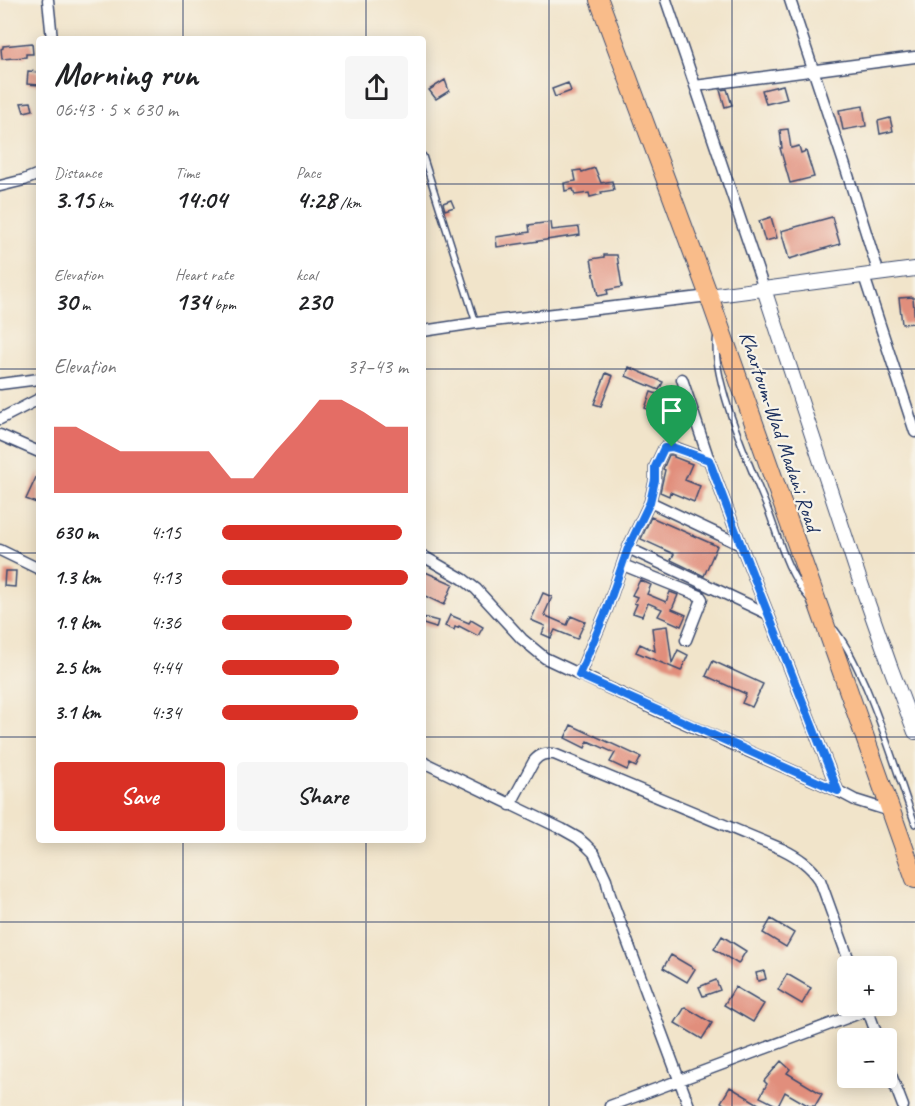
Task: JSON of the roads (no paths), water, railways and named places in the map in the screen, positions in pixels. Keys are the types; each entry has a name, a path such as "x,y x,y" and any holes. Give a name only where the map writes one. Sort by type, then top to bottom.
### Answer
{"highway":[{"name":"Khartoum-Wad Madani Road","path":"599,0 709,296 915,879"}],"street":[{"path":"48,0 52,36"},
{"path":"666,0 859,578 915,732"},
{"path":"790,0 879,274"},
{"path":"695,86 915,57"},
{"path":"0,186 36,175"},
{"path":"426,331 476,323 915,269"},
{"path":"864,276 915,432"},
{"path":"682,379 741,545 838,791"},
{"path":"0,384 36,380"},
{"path":"0,419 36,401"},
{"path":"0,435 36,451"},
{"path":"579,675 607,609 628,548 650,502 655,480 655,467 664,448 677,448 709,460"},
{"path":"650,502 741,545"},
{"path":"628,548 768,614"},
{"path":"0,549 36,567"},
{"path":"426,558 476,589 522,639 545,658 855,800 890,811"},
{"path":"623,565 700,596 702,599 686,640"},
{"path":"510,805 534,760 539,755 554,754 782,849 802,860 813,869 820,880 847,956"},
{"path":"426,763 562,829 578,838 594,853 606,879 689,1106"},
{"path":"610,1106 846,1016"},
{"path":"896,1088 903,1106"}],"lane":[{"path":"426,165 476,323"},
{"path":"819,610 843,640 858,669 876,711 915,824"}]}
